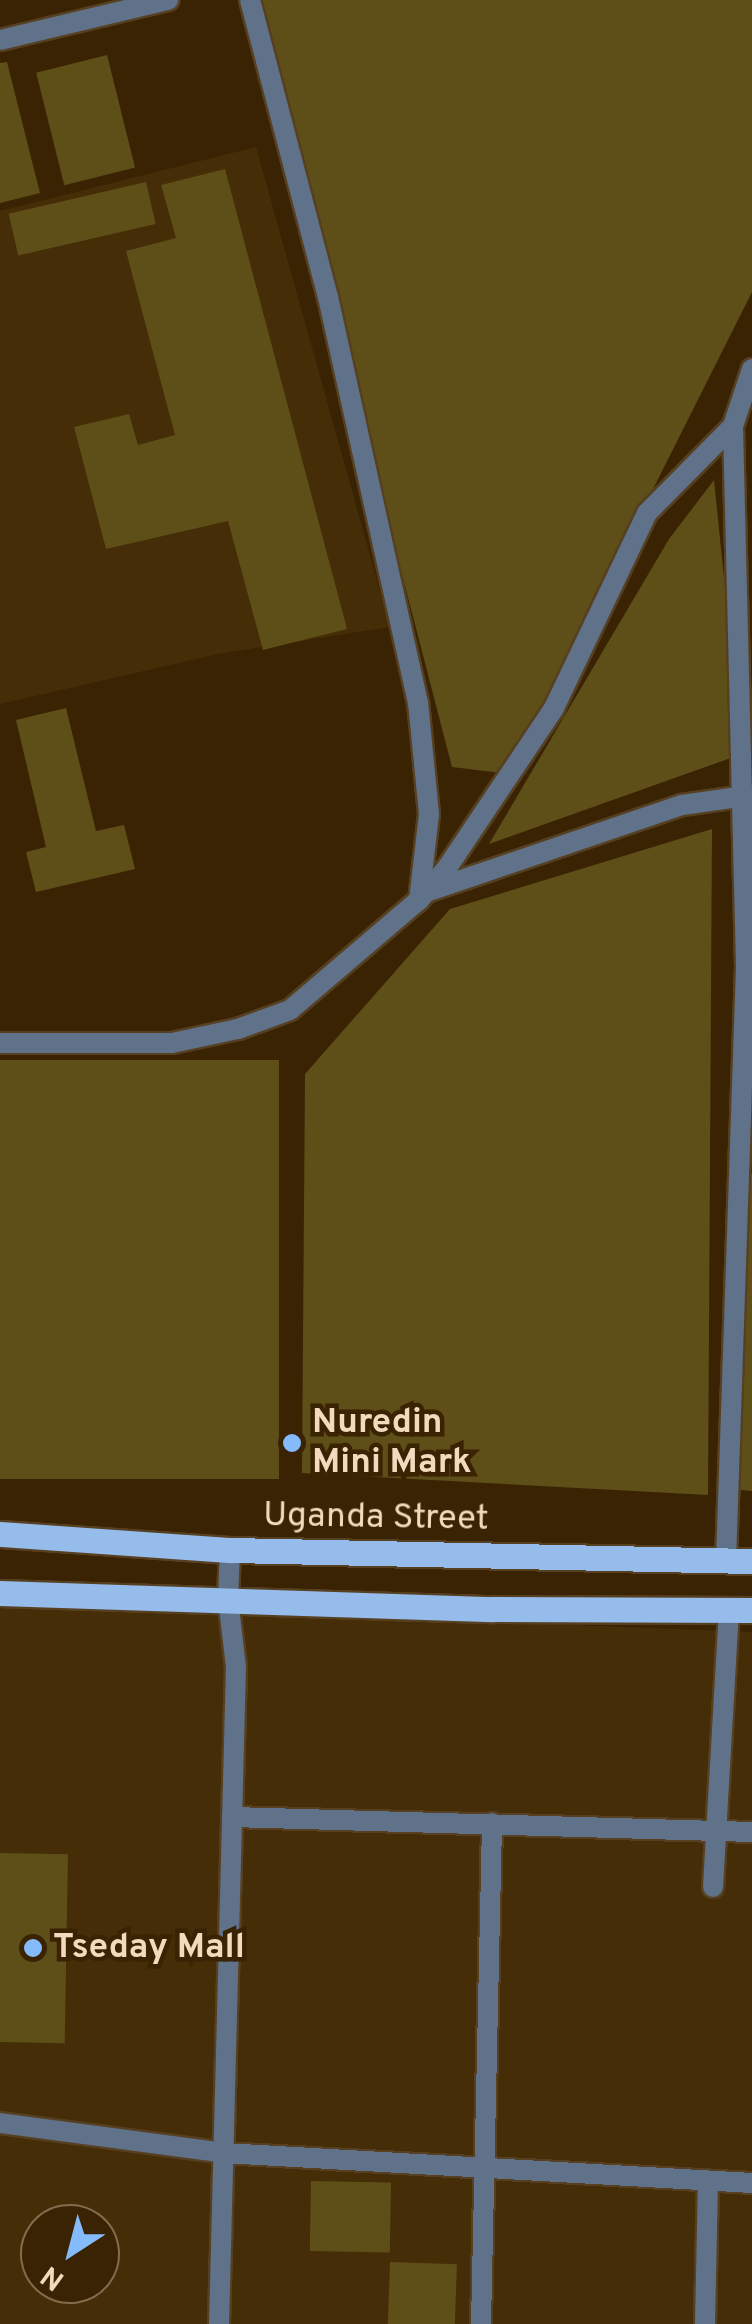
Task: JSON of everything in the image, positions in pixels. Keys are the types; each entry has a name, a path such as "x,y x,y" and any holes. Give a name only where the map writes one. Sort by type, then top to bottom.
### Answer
{"main road":[{"name":"Uganda Street","path":"0,1534 230,1550 752,1561"},
{"path":"0,1593 493,1609 741,1610"}],"street":[{"path":"0,40 168,0"},
{"path":"250,0 328,297 418,702 429,814 424,896"},
{"path":"726,1561 748,795 733,426 752,370"},
{"path":"0,1044 172,1043 238,1029 290,1010 424,896 554,708 648,513 733,426"},
{"path":"424,896 682,805 748,795"},
{"path":"219,2324 236,1667 228,1600 230,1550"},
{"path":"713,1887 741,1610"},
{"path":"232,1817 752,1832"},
{"path":"481,2324 492,1823"},
{"path":"0,2123 224,2152 752,2183"},
{"path":"705,2324 708,2183"}],"shaded area":[{"path":"256,147 390,627 218,654 0,704 0,211"},
{"path":"0,1603 752,1632 752,2324 0,2324"}],"building":[{"path":"253,0 752,0 752,292 510,774 452,767"},
{"path":"107,55 135,168 64,185 36,73"},
{"path":"7,62 40,193 0,203 0,63"},
{"path":"225,169 347,629 263,650 228,521 106,549 74,427 129,414 138,445 175,435 126,251 176,238 161,185"},
{"path":"146,182 156,224 18,256 9,214"},
{"path":"714,480 742,754 489,844 669,539"},
{"path":"66,708 96,831 124,825 135,869 36,892 26,852 46,847 16,720"},
{"path":"712,829 708,1495 302,1473 305,1074 450,909"},
{"path":"0,1060 279,1060 279,1479 0,1479"},
{"path":"752,1173 752,1491 729,1489"},
{"name":"Tseday Mall","path":"0,1853 68,1854 65,2043 0,2042"},
{"path":"311,2181 391,2182 390,2252 310,2251"},
{"path":"390,2262 457,2264 455,2324 388,2324"}],"place":[{"name":"Nuredin Mini Mark","path":"292,1443"},
{"name":"Tseday Mall","path":"33,1948"}]}
